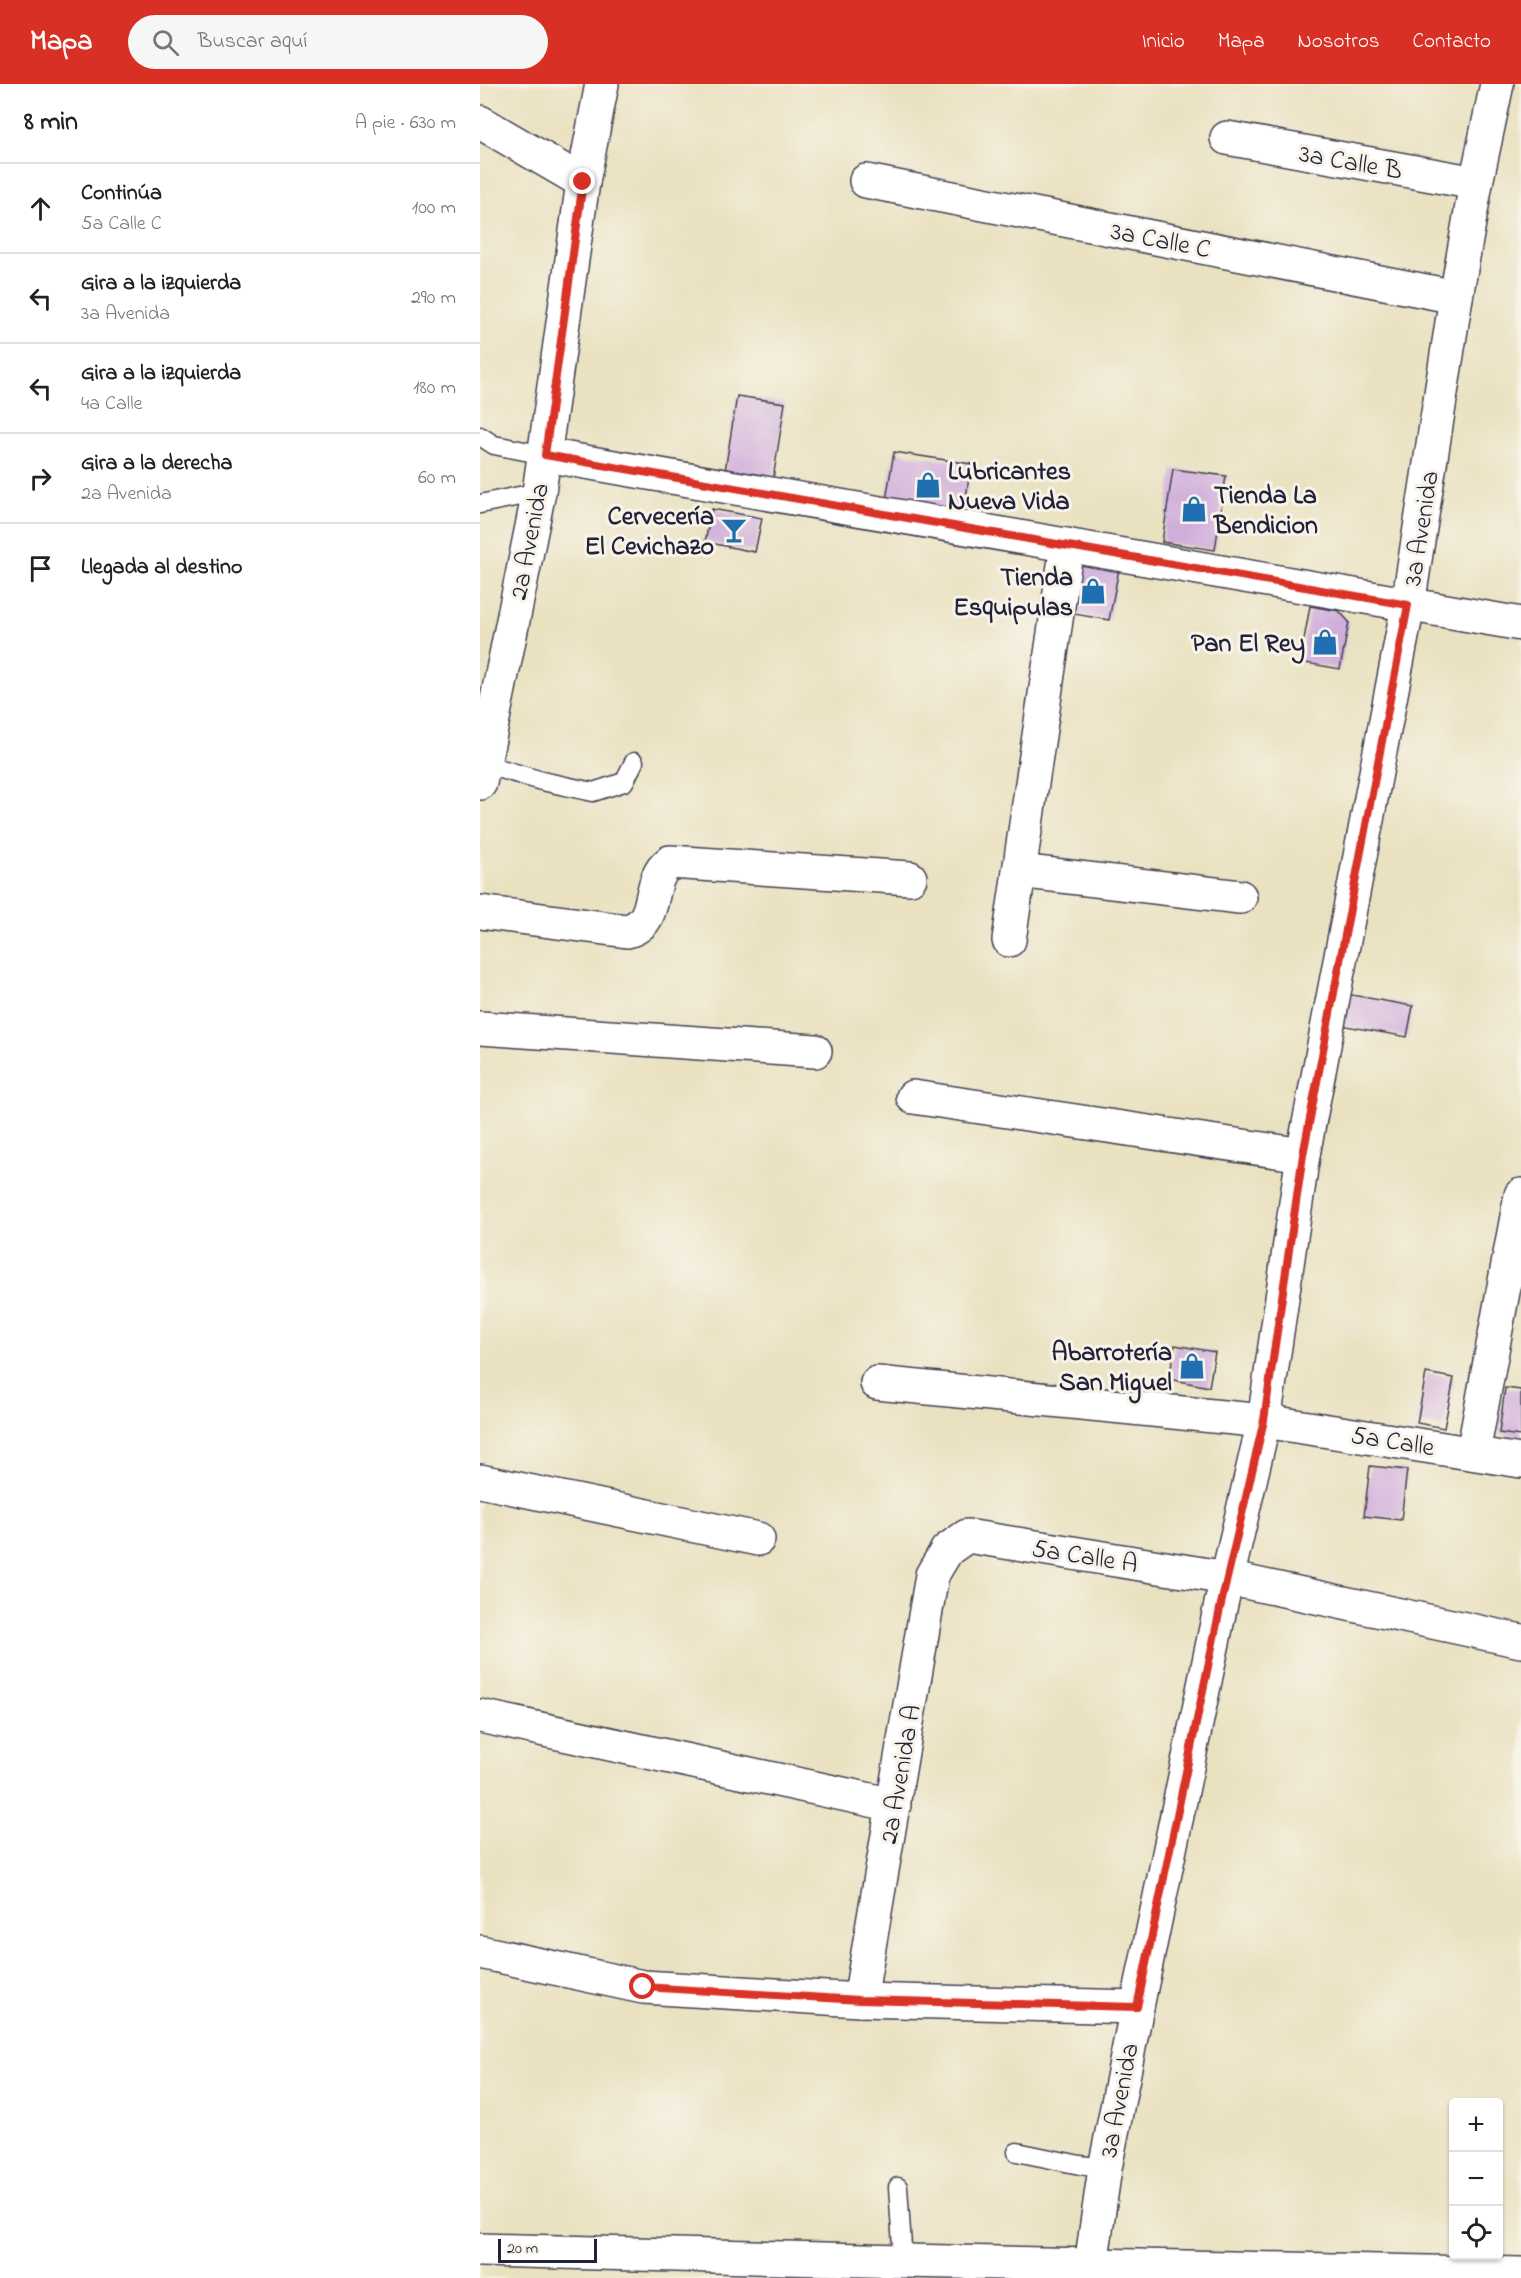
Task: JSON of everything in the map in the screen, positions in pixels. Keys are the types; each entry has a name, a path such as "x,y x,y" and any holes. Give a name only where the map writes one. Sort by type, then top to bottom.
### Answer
{"street":[{"name":"2a Avenida","path":"482,773 539,492 583,182 602,84"},
{"name":"3a Avenida","path":"1089,2272 1105,2168 1137,2007 1227,1578 1264,1420 1303,1155 1408,605 1476,183 1505,89"},
{"path":"480,122 583,182"},
{"name":"3a Calle B","path":"1227,138 1476,183"},
{"name":"3a Calle C","path":"866,181 1456,297"},
{"path":"545,455 1521,624"},
{"path":"1009,940 1067,545"},
{"path":"480,912 627,931 637,929 645,922 658,876 663,867 670,862 910,878"},
{"path":"1019,871 1240,897"},
{"path":"480,1028 815,1051"},
{"path":"913,1097 1303,1155"},
{"path":"1473,1453 1521,1195"},
{"name":"5a Calle","path":"877,1383 1264,1420 1521,1461"},
{"path":"480,1480 758,1539"},
{"name":"5a Calle A","path":"947,1551 967,1536 1227,1578 1521,1641"},
{"name":"2a Avenida A","path":"860,2000 932,1575 947,1551"},
{"path":"480,1716 894,1805"},
{"path":"480,1952 643,1987 860,2000 1137,2007"},
{"path":"480,2250 903,2261 1089,2272 1520,2268"}],"lane":[{"path":"480,436 494,445 545,455"},
{"path":"480,504 539,492"},
{"path":"482,773 542,781 593,792 624,782 634,762"},
{"path":"1017,2152 1105,2168"},
{"path":"898,2187 903,2261"}],"building":[{"path":"737,396 785,403 773,479 725,471"},
{"name":"Lubricantes Nueva Vida","path":"894,452 971,464 963,518 885,506"},
{"name":"Tienda La Bendicion","path":"1173,469 1226,476 1215,550 1162,542"},
{"name":"Cervecería El Cevichazo","path":"712,509 762,518 755,552 705,542"},
{"name":"Tienda Esquipulas","path":"1077,561 1119,569 1109,620 1068,613"},
{"name":"Pan El Rey","path":"1310,606 1339,611 1349,622 1340,669 1300,662"},
{"path":"1346,994 1413,1006 1407,1037 1340,1025"},
{"name":"Abarrotería San Miguel","path":"1175,1345 1215,1352 1209,1387 1169,1379"},
{"path":"1426,1373 1454,1378 1444,1428 1417,1423"},
{"path":"1505,1388 1521,1390 1521,1436 1499,1433"},
{"path":"1370,1466 1407,1470 1401,1520 1364,1516"}],"place":[{"name":"Lubricantes Nueva Vida","path":"928,485"},
{"name":"Tienda La Bendicion","path":"1194,509"},
{"name":"Cervecería El Cevichazo","path":"734,530"},
{"name":"Tienda Esquipulas","path":"1093,591"},
{"name":"Pan El Rey","path":"1325,642"},
{"name":"Abarrotería San Miguel","path":"1192,1366"}],"route":[{"path":"583,182 545,455 1408,605 1303,1155 1264,1420 1221,1604 1137,2007 860,2000 643,1987"}]}
